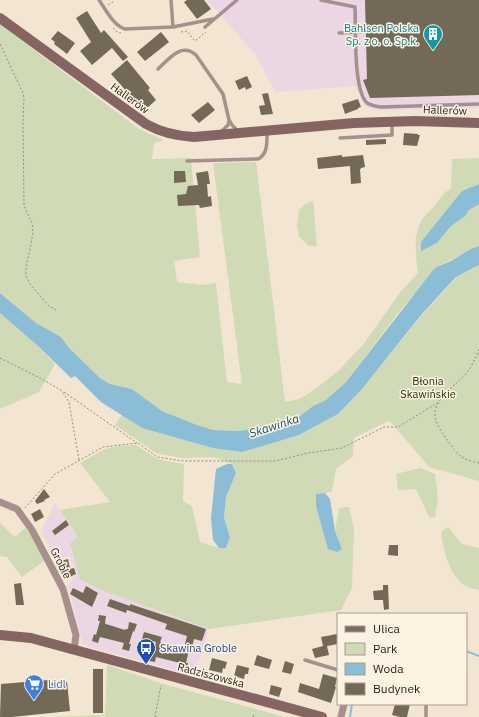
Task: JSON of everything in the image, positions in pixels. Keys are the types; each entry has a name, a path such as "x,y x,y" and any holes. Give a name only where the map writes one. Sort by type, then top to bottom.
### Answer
{"street":[{"name":"Hallerów","path":"0,18 150,127 164,133 183,136 218,135 328,125 415,121 479,123"},
{"name":"Groble","path":"0,502 17,510 32,530 63,589 76,635 74,650"},
{"name":"Radziszowska","path":"0,635 31,638 317,716"},
{"path":"341,717 344,705"}],"lane":[{"path":"100,0 114,22 122,28 173,27 212,19"},
{"path":"171,0 173,27"},
{"path":"205,27 212,19 237,0"},
{"path":"321,0 355,7 358,80 367,103 372,106 380,107 479,104"},
{"path":"338,33 362,32"},
{"path":"158,69 177,52 182,50 192,52 196,55 223,94 229,120 235,129 243,132"},
{"path":"218,135 226,129 229,120"},
{"path":"340,138 392,135 392,122"},
{"path":"187,161 258,159 266,152 267,130"},
{"path":"305,660 337,670"},
{"path":"426,705 426,717"}],"path":[{"path":"104,7 113,2 113,0"},
{"path":"0,44 23,92 24,99 22,120 24,206 32,223 33,233 26,268 26,276 30,284 44,301 56,310"},
{"path":"0,358 62,391 157,457 183,461 275,461 308,453 342,448 384,427 398,427 439,402 468,371 473,364 479,349"},
{"path":"62,391 69,402 79,460"},
{"path":"439,402 435,412 435,417 440,428 458,454 466,460 479,463"},
{"path":"20,514 55,474 103,447 138,443"},
{"path":"155,717 161,685"}],"shaded area":[{"path":"207,0 479,0 479,108 376,110 366,107 355,86 275,92 256,55"},
{"path":"55,503 78,537 168,614 209,629 194,676 83,645 68,586 77,573 69,556 56,558 41,531"}],"green space":[{"path":"0,24 139,129 164,140 154,143 152,159 191,158 200,257 174,261 177,282 202,285 216,283 227,382 242,384 213,163 256,162 285,402 299,399 311,392 337,372 363,345 401,291 418,273 416,259 417,232 423,218 438,202 443,194 451,189 452,159 479,158 479,184 462,191 421,250 437,243 450,227 465,216 469,210 479,204 479,246 440,265 398,313 346,382 326,400 313,406 300,416 263,427 239,431 213,430 162,411 132,389 110,384 100,378 69,348 61,337 36,323 0,293"},
{"path":"313,201 317,246 309,246 299,237 297,226 299,210 305,204"},
{"name":"Błonia Skawińskie","path":"479,265 479,481 429,467 390,421 354,438 353,456 336,469 332,492 316,494 342,549 335,531 339,508 349,507 354,529 352,588 341,610 209,629 99,589 80,579 70,543 78,537 60,510 110,502 80,463 105,449 118,446 136,445 157,459 184,464 183,501 192,506 200,542 219,548 226,548 230,537 224,518 226,497 236,473 232,464 214,457 181,458 156,453 115,425 122,415 142,428 299,435 338,414 362,389 421,316 457,277"},
{"path":"0,313 38,346 55,364 39,392 0,409"},
{"path":"420,468 435,474 438,498 435,517 429,517 416,489 398,490 396,474"},
{"path":"0,523 15,537 25,528 31,535 44,561 22,577 7,557 0,556"},
{"path":"448,527 462,544 479,548 479,590 469,588 464,585 450,568 445,554 441,532"},
{"path":"107,665 160,683 285,717 49,717 105,715"}],"water":[{"path":"479,184 479,204 469,210 465,216 450,227 437,243 421,251 421,242 462,191"},
{"name":"Skawinka","path":"479,246 479,265 456,277 421,315 362,389 338,414 299,435 242,452 213,448 142,428 101,402 75,376 71,378 38,346 0,313 0,293 36,323 61,337 69,348 100,378 110,384 132,389 162,411 197,425 213,430 239,431 263,427 300,416 313,406 326,400 346,382 434,269"},
{"path":"227,464 232,464 236,473 226,497 224,518 230,537 226,548 219,548 213,540 211,518 216,469"},
{"path":"325,493 330,499 335,531 342,549 337,552 328,549 316,506 316,494"}],"building":[{"path":"187,0 204,0 211,9 197,19 184,2"},
{"name":"Bahlsen Polska Sp. z o. o. Sp.k.","path":"365,0 479,0 479,95 370,98 363,80 367,79"},
{"path":"87,11 101,33 104,30 128,57 123,61 112,48 92,65 80,51 91,42 76,18"},
{"path":"58,31 75,43 67,54 54,44 55,42 51,39"},
{"path":"161,32 169,42 145,61 137,52"},
{"path":"127,60 150,88 148,90 156,100 146,109 137,99 135,101 111,74"},
{"path":"247,76 252,87 246,90 245,87 239,90 235,81"},
{"path":"268,93 273,114 261,115 259,106 265,105 262,94"},
{"path":"358,99 361,107 345,114 342,104"},
{"path":"208,102 215,110 199,123 191,115"},
{"path":"404,133 420,135 417,146 403,145"},
{"path":"386,139 386,144 366,145 366,140"},
{"path":"342,155 342,157 363,155 365,167 361,168 360,170 361,183 351,184 350,166 318,169 317,158"},
{"path":"174,171 185,171 186,182 174,183"},
{"path":"208,171 210,184 207,184 208,197 211,196 212,206 200,208 199,205 178,206 177,195 186,194 188,186 198,185 196,173"},
{"path":"44,489 50,497 37,504 35,501"},
{"path":"40,509 44,517 35,522 31,514"},
{"path":"66,520 69,525 55,535 52,531"},
{"path":"389,545 398,545 398,556 388,555"},
{"path":"68,559 70,569 74,568 76,574 65,579 61,561"},
{"path":"21,583 24,605 16,605 14,584"},
{"path":"383,585 388,585 389,609 384,610 383,600 374,600 373,591 383,590"},
{"path":"86,586 98,593 92,607 70,594 73,588 83,593"},
{"path":"110,599 206,629 202,641 194,639 191,651 189,650 186,671 179,669 180,663 156,657 155,662 144,660 146,652 153,654 156,642 142,639 144,632 162,637 160,642 162,643 184,648 187,636 165,629 167,624 127,610 126,613 107,606"},
{"path":"99,615 106,616 106,624 125,630 128,629 129,622 137,624 129,644 131,644 129,651 122,649 124,643 100,637 98,643 92,641 94,634 96,635 100,621 98,621"},
{"path":"337,634 337,644 327,646 329,655 315,658 312,649 323,646 321,637"},
{"path":"257,655 272,660 269,669 254,665"},
{"path":"212,658 227,662 222,673 209,670"},
{"path":"285,661 294,664 291,674 282,672"},
{"path":"237,665 249,668 248,674 245,674 244,679 234,676"},
{"path":"93,669 103,669 103,713 93,713"},
{"path":"323,674 337,678 331,703 298,692 300,683 319,689"},
{"name":"Lidl","path":"49,680 49,683 67,682 70,711 0,717 1,684"},
{"path":"271,685 282,688 279,697 269,694"},
{"path":"395,705 410,705 407,717 392,715"}],"waterway":[{"path":"467,651 479,656"},
{"path":"350,717 352,705"}],"place":[{"name":"Bahlsen Polska Sp. z o. o. Sp.k.","path":"433,51"},
{"name":"Skawina Groble","path":"146,665"},
{"name":"Lidl","path":"34,701"}]}
